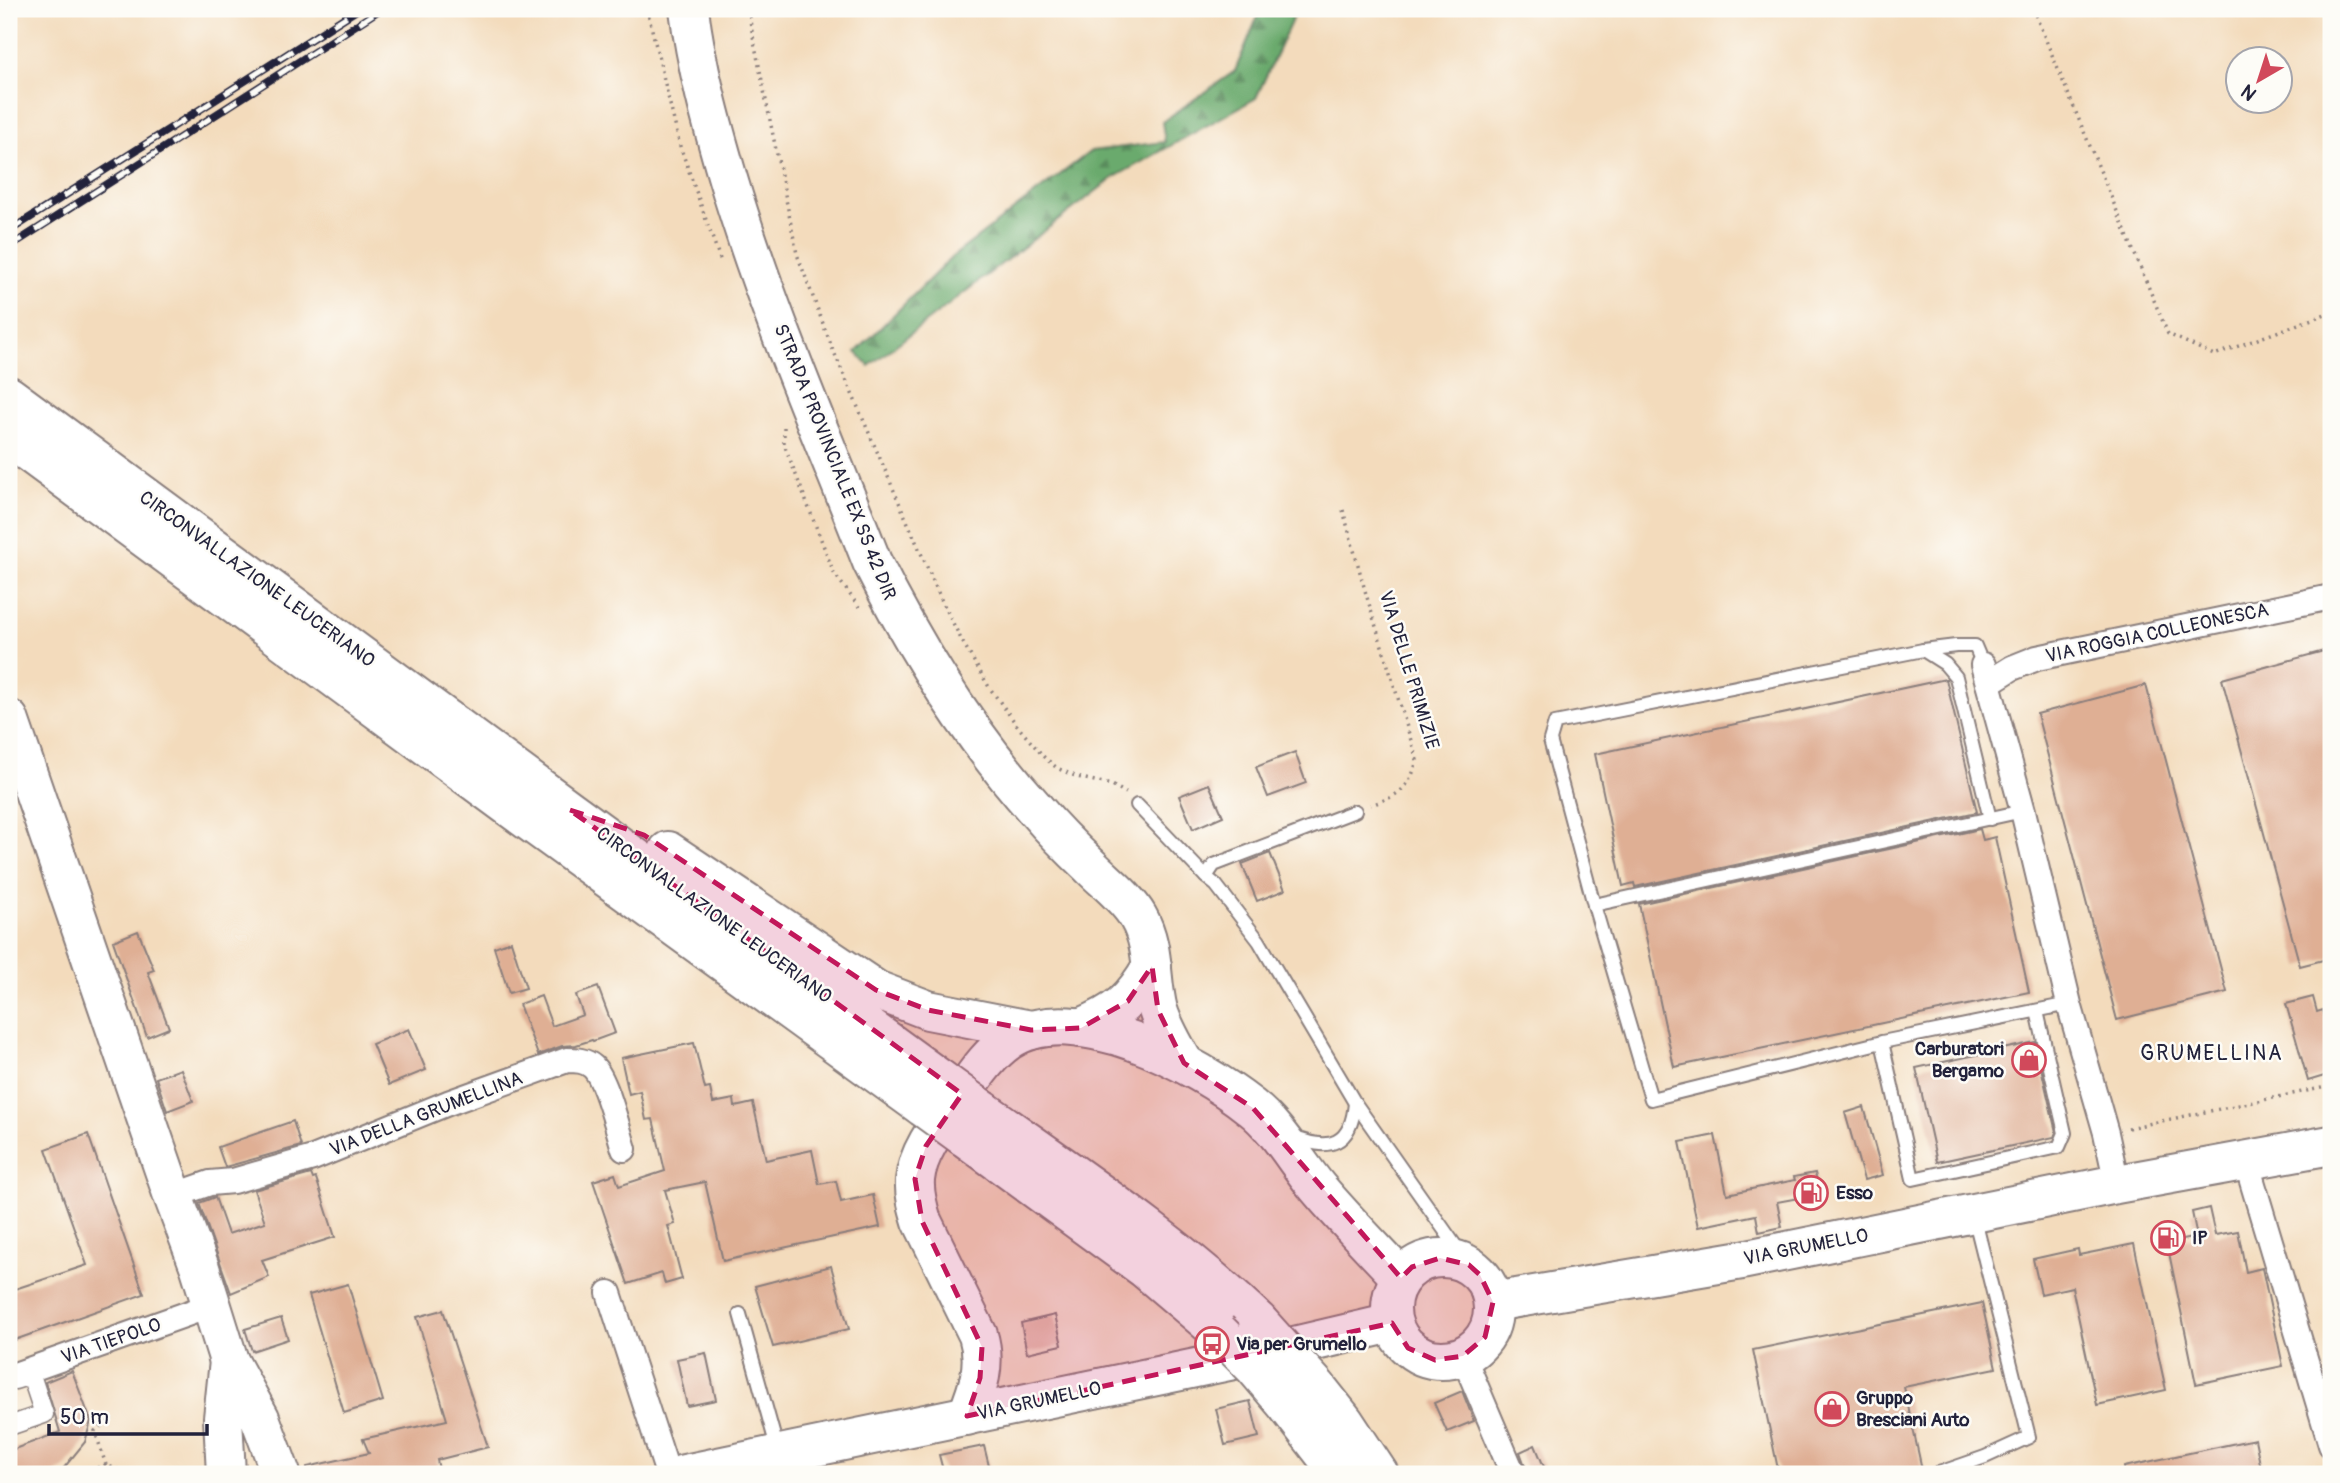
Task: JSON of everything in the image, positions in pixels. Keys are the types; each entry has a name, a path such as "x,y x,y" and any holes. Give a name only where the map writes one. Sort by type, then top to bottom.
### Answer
{"main road":[{"name":"STRADA PROVINCIALE EX SS 42 DIR","path":"689,9 692,36 716,137 748,244 872,562 933,672 1000,767 1063,841 1123,897 1138,916 1146,933 1158,1010 1184,1063"},
{"name":"CIRCONVALLAZIONE LEUCERIANO","path":"9,396 570,810 931,1093"},
{"name":"CIRCONVALLAZIONE LEUCERIANO","path":"9,438 137,533 973,1123 1146,1226 1258,1321 1302,1397 1340,1474"},
{"path":"9,461 31,474 99,527 137,533"},
{"path":"9,719 229,1361 260,1418 281,1474"},
{"path":"570,810 644,835 876,990 928,1010 1031,1030 1081,1028 1121,1036 1145,1044 1184,1063 1253,1108 1297,1157 1317,1186 1401,1278"},
{"path":"1081,1028 1098,1021 1128,1002 1152,966"},
{"path":"967,1416 980,1378 982,1347 922,1221 916,1202 915,1179 926,1146 981,1067 1009,1040 1031,1030"},
{"name":"CIRCONVALLAZIONE LEUCERIANO","path":"973,1123 1218,1331 1254,1367 1345,1422 1379,1474"},
{"name":"VIA GRUMELLO","path":"1493,1302 1742,1260 2117,1184 2331,1145"},
{"path":"1433,1259 1455,1259 1469,1265 1489,1288 1493,1302 1492,1323 1485,1337 1476,1348 1463,1356 1434,1360 1420,1356 1398,1337 1392,1323 1390,1307 1393,1292 1401,1278 1412,1267 1433,1259"},
{"name":"VIA GRUMELLO","path":"684,1474 1298,1346 1392,1323"},
{"path":"226,1474 223,1418 229,1361"}],"street":[{"name":"VIA ROGGIA COLLEONESCA","path":"1985,674 2012,668 2037,657 2331,597"},
{"path":"1985,674 2023,811 2069,1004 2106,1133 2117,1184"},
{"name":"VIA DELLA GRUMELLINA","path":"173,1196 210,1182 233,1181 313,1158 448,1102 567,1060 580,1060 592,1066 600,1076 624,1149"},
{"path":"2246,1161 2331,1445"},
{"path":"609,1293 668,1474"},
{"name":"VIA TIEPOLO","path":"9,1377 212,1305"},
{"path":"1463,1356 1513,1474"},
{"path":"9,1383 31,1375 44,1414 9,1426"}],"lane":[{"path":"1985,674 1975,646 1923,650 1555,723 1550,740 1594,905 1651,1099 1882,1042 2069,1004"},
{"path":"1923,650 1945,664 1956,677 1990,819"},
{"path":"1137,805 1216,885 1259,942 1355,1103 1469,1265"},
{"path":"1206,877 1214,865 1355,811"},
{"path":"1594,905 2023,811"},
{"path":"1882,1042 1913,1179 2059,1147 2065,1133 2037,1011"},
{"path":"1272,1129 1313,1145 1327,1145 1351,1128 1355,1103"},
{"path":"1936,1474 1984,1458 2029,1437 1973,1214"},
{"path":"740,1314 779,1454"}],"path":[{"path":"750,9 750,21 797,254 831,345 951,619 989,687 1044,757 1057,768 1077,777 1112,785 1125,792 1137,805"},
{"path":"2033,9 2168,334 2214,355 2331,312"},
{"name":"VIA DELLE PRIMIZIE","path":"1343,510 1417,760 1413,776 1404,790 1391,798 1355,811"},
{"path":"2106,1133 2331,1086"},
{"path":"106,1465 95,1431 112,1419"},
{"path":"77,1474 106,1465 130,1474"}],"highlighted area":[{"path":"570,810 644,835 876,990 928,1010 1031,1030 1081,1028 1128,1001 1152,966 1158,1010 1184,1063 1253,1108 1401,1278 1412,1267 1440,1258 1469,1265 1480,1275 1493,1302 1485,1337 1463,1356 1435,1360 1408,1348 1392,1323 967,1416 980,1378 982,1347 922,1221 915,1179 926,1146 962,1094"}],"green space":[{"path":"1261,9 1297,9 1256,98 1113,178 869,366 856,352 952,257 1091,151 1165,142 1162,122 1235,71"}],"building":[{"path":"2331,649 2331,958 2300,966 2222,679"},
{"path":"1946,679 1977,812 1635,887 1634,883 1623,886 1595,754"},
{"path":"2146,685 2227,992 2117,1020 2037,714"},
{"path":"1295,752 1306,783 1268,797 1256,767"},
{"path":"1209,784 1223,816 1193,829 1179,796"},
{"path":"1980,829 1983,840 1995,837 2029,992 1674,1067 1639,904"},
{"path":"1270,853 1285,890 1257,901 1242,864"},
{"path":"138,931 154,970 148,972 169,1028 147,1037 113,941"},
{"path":"511,941 526,988 509,993 494,947"},
{"path":"598,987 615,1033 538,1055 519,1004 541,996 552,1026 583,1015 576,995"},
{"path":"2313,997 2317,1012 2323,1010 2331,1037 2331,1074 2308,1081 2286,1004"},
{"path":"409,1029 426,1070 389,1085 372,1044"},
{"path":"2035,1042 2056,1132 2054,1137 1937,1162 1916,1068"},
{"path":"694,1043 705,1089 710,1088 713,1103 734,1099 735,1107 753,1103 766,1160 812,1150 819,1184 836,1181 841,1202 873,1195 880,1227 723,1261 705,1182 665,1190 675,1224 668,1226 682,1279 665,1284 662,1273 628,1284 593,1181 615,1174 619,1186 665,1171 653,1119 646,1120 640,1091 629,1094 621,1058"},
{"path":"181,1069 193,1101 167,1111 156,1078"},
{"path":"1864,1107 1883,1175 1864,1180 1845,1113"},
{"path":"293,1121 301,1146 225,1167 218,1147"},
{"path":"88,1134 144,1294 9,1342 9,1291 87,1265 46,1149"},
{"path":"1715,1135 1727,1194 1795,1180 1794,1177 1815,1173 1820,1194 1777,1202 1782,1227 1759,1232 1756,1215 1698,1227 1680,1142"},
{"path":"311,1174 313,1179 316,1178 335,1237 262,1260 269,1277 231,1293 199,1203 215,1197 228,1234 265,1222 254,1190"},
{"path":"2209,1208 2215,1235 2238,1231 2246,1272 2262,1268 2283,1366 2196,1384 2167,1243 2197,1237 2192,1212"},
{"path":"2134,1244 2166,1390 2097,1405 2072,1287 2041,1294 2033,1259 2078,1249 2079,1255"},
{"path":"831,1266 849,1329 773,1347 755,1286"},
{"path":"348,1284 383,1401 344,1413 309,1295"},
{"path":"1982,1303 1996,1368 1904,1387 1923,1474 1779,1474 1753,1350"},
{"path":"443,1310 488,1447 437,1460 440,1474 307,1474 307,1467 369,1453 363,1439 447,1420 417,1317"},
{"path":"1055,1315 1062,1345 1027,1353 1021,1323"},
{"path":"281,1318 288,1339 252,1351 245,1329"},
{"path":"706,1353 716,1400 687,1406 677,1359"},
{"path":"72,1371 91,1421 85,1442 63,1469 53,1474 9,1474 9,1451 60,1432 45,1382"},
{"path":"1462,1391 1474,1421 1447,1432 1434,1403"},
{"path":"1250,1401 1259,1437 1225,1445 1216,1409"},
{"path":"2255,1439 2262,1474 2125,1474 2124,1467"},
{"path":"1535,1445 1547,1474 1528,1474 1520,1452"},
{"path":"984,1446 991,1474 944,1474 939,1455"}],"railway":[{"path":"9,231 358,9"},
{"path":"9,247 381,9"}],"place":[{"name":"Carburatori Bergamo","path":"2029,1060"},
{"name":"Esso","path":"1811,1193"},
{"name":"IP","path":"2168,1238"},
{"name":"Via per Grumello","path":"1212,1344"},
{"name":"Gruppo Bresciani Auto","path":"1832,1409"}],"district":[{"name":"GRUMELLINA","path":"2212,1053"}]}
